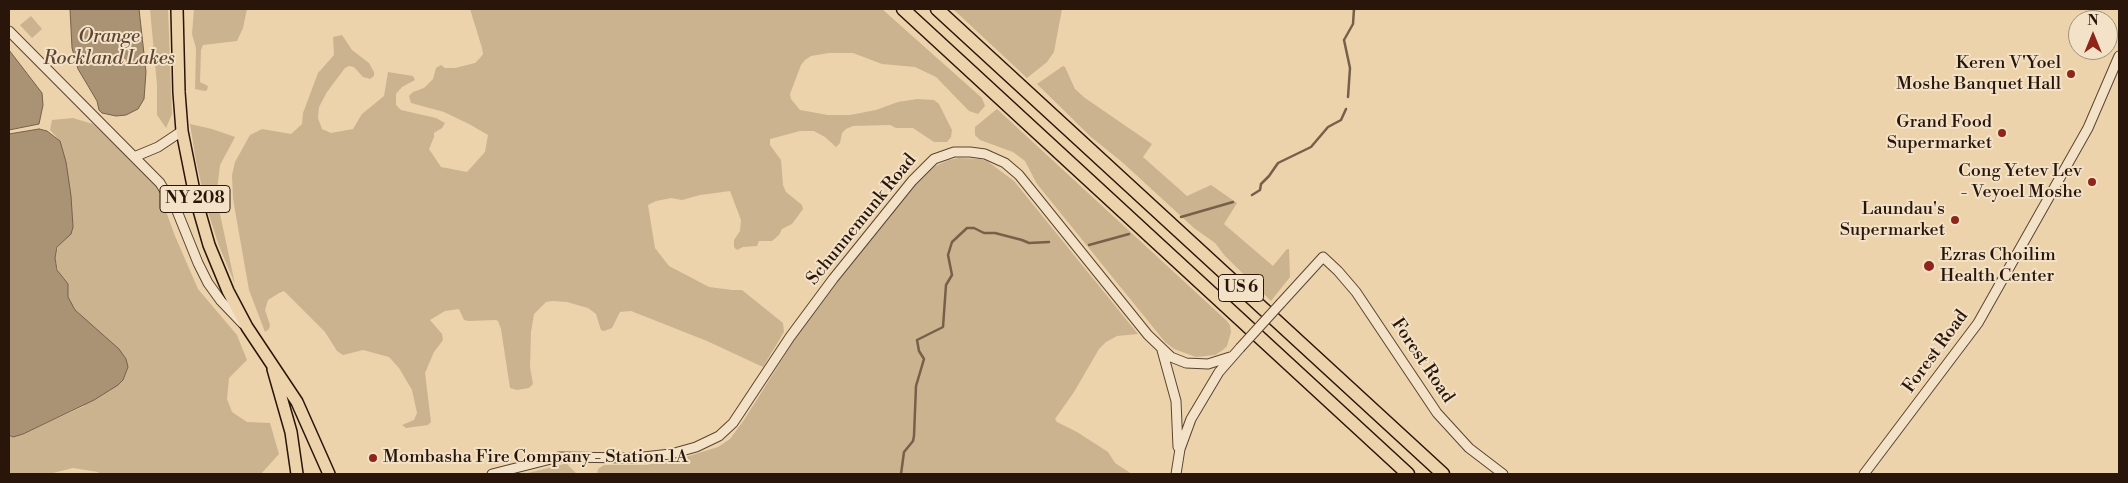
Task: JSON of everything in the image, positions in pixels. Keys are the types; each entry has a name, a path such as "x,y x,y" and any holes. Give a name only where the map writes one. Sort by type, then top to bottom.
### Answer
{"highway":[{"name":"US 6","path":"903,9 1408,474"},
{"name":"US 6","path":"938,9 1442,474"}],"main road":[{"name":"NY 208","path":"177,9 182,131 194,196 209,245 228,291 247,328 271,360 297,402 329,474"},
{"name":"NY 208","path":"271,360 291,432 297,474"}],"street":[{"path":"9,31 160,183 172,201 208,283 221,301 247,328"},
{"name":"Forest Road","path":"1864,474 1978,323 2088,128 2119,56"},
{"path":"134,156 158,147 182,131"},
{"name":"Schunnemunk Road","path":"492,474 559,457 634,458 671,454 696,447 716,438 733,423 794,332 906,189 929,162 948,153 978,152 993,157 1012,169 1028,185 1162,350 1178,360 1193,364 1216,363 1230,357"},
{"name":"Forest Road","path":"1230,357 1323,257 1356,292 1437,413 1469,448 1503,474"},
{"name":"Schunnemunk Road","path":"1162,350 1176,401 1178,459"},
{"path":"1176,474 1178,459 1194,413 1230,357"}],"shaded area":[{"path":"150,9 168,9 172,114 166,128 157,115 157,85"},
{"path":"194,9 247,9 243,28 237,41 203,45 201,50 200,82 208,86 205,91 195,89 196,48 192,34"},
{"path":"470,9 882,9 982,98 985,106 978,114 969,111 936,77 915,67 882,64 853,53 829,53 811,56 801,65 790,94 791,99 800,110 828,115 850,115 876,110 898,102 917,99 934,100 939,104 952,130 951,137 947,142 934,142 913,128 896,128 890,125 853,126 842,133 840,143 836,147 825,137 814,131 800,131 770,139 770,145 781,160 783,185 786,192 802,205 803,209 792,224 782,229 779,235 772,241 759,241 757,246 743,247 737,250 734,247 734,240 740,231 741,220 730,191 700,195 682,200 671,198 648,205 655,248 669,266 709,287 742,290 783,323 784,332 763,367 707,341 631,311 620,312 612,328 604,331 601,330 596,314 588,308 567,302 552,301 546,302 534,314 531,332 530,367 533,384 529,388 517,390 510,388 501,329 498,321 469,321 464,320 459,309 445,311 430,320 442,334 443,340 434,352 425,373 431,422 428,425 406,428 402,425 414,420 417,413 412,390 399,368 389,357 363,350 343,355 337,351 325,332 284,291 268,300 265,310 270,325 269,329 265,332 249,290 233,199 232,175 235,162 250,135 262,129 291,134 302,124 303,113 318,73 334,55 333,37 342,35 352,50 369,63 374,76 370,79 363,77 354,67 349,66 345,68 327,92 319,107 318,118 322,129 331,133 353,129 362,114 384,96 388,72 413,76 415,80 402,87 396,94 396,105 401,110 436,118 445,123 442,128 434,133 429,149 441,167 467,172 485,152 488,135 444,112 411,103 409,96 413,92 424,88 433,79 436,68 441,65 445,68 455,68 475,63 483,54"},
{"path":"953,9 1062,9 1054,52 1047,62 1027,78"},
{"path":"31,16 42,29 32,38 20,25"},
{"path":"1063,66 1075,89 1085,98 1152,144 1143,157 1187,196 1211,185 1237,203 1224,224 1273,266 1289,249 1290,277 1271,301 1225,256 1215,243 1194,228 1122,162 1091,137 1037,84"},
{"path":"997,109 1227,321 1231,332 1227,346 1223,350 1215,355 1196,357 1174,349 1165,342 1037,184 1025,161 1013,152 980,140 975,135 975,127"},
{"path":"73,118 93,124 156,184 175,236 198,289 237,335 247,360 229,378 227,399 232,412 247,422 270,423 279,454 261,474 99,474 98,472 73,468 49,474 9,474 9,436 23,434 84,406 69,311 55,258 59,245 60,141 50,130 52,120"},
{"path":"190,124 235,137 220,165 217,191 235,284 219,246 207,209"},
{"path":"959,158 987,161 1014,181 1138,334 1117,336 1106,342 1099,349 1074,392 1055,419 1108,452 1115,463 1132,474 597,474 598,469 604,465 646,465 679,459 718,447 730,439 800,331 902,198 933,167"},
{"path":"567,464 577,474 524,474"}],"water":[{"name":"Orange Rockland Lakes","path":"70,9 139,9 146,72 144,99 138,109 126,115 116,116 102,113 99,110 97,101 78,69 72,48"},
{"name":"Orange Rockland Lakes","path":"9,50 42,93 43,105 39,124 9,130"},
{"path":"39,129 47,131 60,141 66,162 71,196 73,227 71,234 57,247 55,258 57,270 68,284 68,297 75,310 119,349 126,359 128,367 123,380 118,385 94,400 13,437 9,435 9,134"}],"waterway":[{"path":"1348,97 1350,68 1344,40 1353,24 1354,9"},
{"path":"1252,195 1260,190 1261,184 1278,163 1311,147 1328,127 1341,120 1346,109"},
{"path":"1181,217 1233,202"},
{"path":"901,474 904,452 913,441 916,386 924,359 919,351 917,340 943,327 946,285 952,275 948,255 952,242 967,228 974,228 984,233 995,233 1029,243 1049,242"},
{"path":"1089,245 1129,234"}],"place":[{"name":"Keren V'Yoel Moshe Banquet Hall","path":"2071,74"},
{"name":"Grand Food Supermarket","path":"2002,133"},
{"name":"Cong Yetev Lev - Veyoel Moshe","path":"2092,182"},
{"name":"Laundau's Supermarket","path":"1955,220"},
{"name":"Ezras Choilim Health Center","path":"1929,266"},
{"name":"Mombasha Fire Company - Station 1A","path":"373,458"}]}
